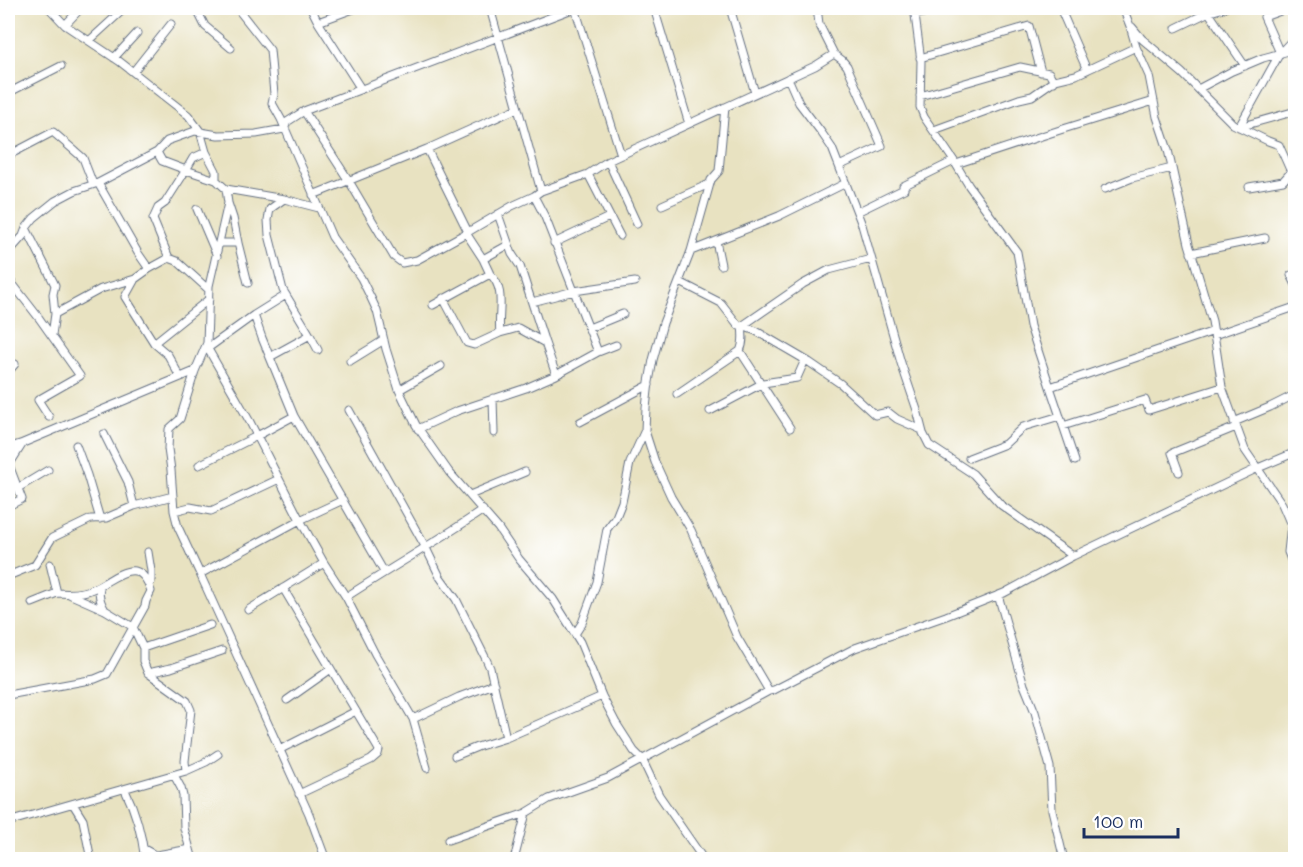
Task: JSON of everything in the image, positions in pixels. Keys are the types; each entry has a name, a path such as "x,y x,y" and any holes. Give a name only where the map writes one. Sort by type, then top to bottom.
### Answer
{"street":[{"path":"49,8 66,25 133,72 188,115 200,131 206,152 216,171 216,180"},
{"path":"66,25 81,8"},
{"path":"89,41 125,8"},
{"path":"196,8 205,26 231,48"},
{"path":"237,8 270,50 274,93 272,103 332,237 361,278 377,311 399,390 418,429 449,472 498,528 553,599 575,634 602,696 625,739 642,759 659,795 704,860"},
{"path":"311,8 361,89"},
{"path":"318,22 356,8"},
{"path":"490,8 545,217 598,352"},
{"path":"284,129 287,122 304,111 575,8 621,155"},
{"path":"654,8 689,124"},
{"path":"730,8 754,93"},
{"path":"817,8 819,24 834,54 847,66 882,146 839,166"},
{"path":"940,8 915,15 920,58 920,107 924,117 969,186 1017,252 1030,326 1075,460"},
{"path":"1060,8 1087,70"},
{"path":"1122,8 1149,76 1191,253 1214,333 1222,387 1245,450 1282,504 1291,525 1288,552 1296,572"},
{"path":"1176,28 1224,8"},
{"path":"1280,53 1264,17 1283,10 1296,9"},
{"path":"1209,13 1245,66"},
{"path":"133,72 171,24"},
{"path":"920,58 1029,26 1041,72"},
{"path":"1130,26 1233,124 1279,145 1293,174"},
{"path":"114,58 137,33"},
{"path":"1239,127 1280,53 1296,36"},
{"path":"934,130 1032,96 1054,81 1076,75 1136,47"},
{"path":"1198,89 1245,66 1296,49"},
{"path":"304,111 394,257 402,263 409,263 467,233 512,206 588,174 608,161 815,66 834,54"},
{"path":"8,93 61,66"},
{"path":"920,96 1020,67 1049,73 1054,81"},
{"path":"788,78 800,103 832,148 846,183 862,225 922,430 930,445 974,474 1001,505 1073,556"},
{"path":"857,212 904,189 903,186 955,163 1154,101"},
{"path":"726,107 719,171 711,180 691,251 663,323 653,360 645,430 655,462 671,497 691,530 737,637 769,691"},
{"path":"314,195 427,149 518,108"},
{"path":"1239,127 1296,111"},
{"path":"8,253 23,236 34,218 55,201 95,184 157,152 167,141 195,131 218,135 256,134 284,129"},
{"path":"8,148 11,153 53,132 82,158 95,184 148,269"},
{"path":"427,149 467,233 490,274 497,280 501,303 498,322 500,333"},
{"path":"157,152 162,161 216,180 226,189 319,208"},
{"path":"206,152 193,158 165,202 158,208 153,219 169,258 177,261 209,290"},
{"path":"608,161 637,224"},
{"path":"1249,187 1283,181 1293,174 1296,161"},
{"path":"1105,189 1132,178 1172,168"},
{"path":"588,174 620,236"},
{"path":"691,251 779,216 846,183"},
{"path":"662,205 710,184"},
{"path":"226,189 248,283"},
{"path":"284,200 270,209 267,220 268,235 283,290 318,350"},
{"path":"228,203 209,290 206,350 195,371 180,419 169,429 168,449 174,511 178,527 299,794 326,860"},
{"path":"197,209 217,256"},
{"path":"498,214 512,254 520,266 556,375"},
{"path":"554,243 609,217"},
{"path":"26,228 55,285 52,335"},
{"path":"8,245 23,236"},
{"path":"1191,253 1265,238"},
{"path":"716,241 721,265"},
{"path":"220,243 238,243"},
{"path":"483,259 508,244"},
{"path":"55,314 101,289 135,279 169,258"},
{"path":"742,326 803,284 829,270 871,259"},
{"path":"432,304 490,274"},
{"path":"1291,275 1296,285"},
{"path":"8,278 80,376 38,400 49,417"},
{"path":"135,279 125,297 154,343 168,355 180,377"},
{"path":"532,302 574,291 635,282"},
{"path":"680,282 721,303 739,326 756,331 841,384 875,415 888,412 897,419 922,430"},
{"path":"206,350 286,295"},
{"path":"443,298 467,343 474,345 500,333 518,328 545,343"},
{"path":"154,343 208,299"},
{"path":"1050,387 1296,308"},
{"path":"589,328 623,314"},
{"path":"254,315 294,416 384,572"},
{"path":"677,394 740,351 744,332 742,326"},
{"path":"270,357 310,334"},
{"path":"350,361 384,340"},
{"path":"418,429 457,411 526,388 615,345"},
{"path":"206,350 257,436 300,520 346,597 375,654 413,719 427,768"},
{"path":"740,351 790,428"},
{"path":"710,411 761,384 797,378 805,360"},
{"path":"8,372 15,364"},
{"path":"399,390 441,366"},
{"path":"8,448 195,371"},
{"path":"580,422 649,385"},
{"path":"1063,426 1145,400 1149,410 1222,387"},
{"path":"1179,472 1172,453 1296,394"},
{"path":"493,398 494,433"},
{"path":"349,410 440,577 456,599 469,623 490,668 506,738"},
{"path":"199,465 294,416"},
{"path":"969,458 1005,444 1023,427 1060,416"},
{"path":"575,634 597,582 608,529 622,501 630,463 645,430"},
{"path":"104,434 128,482 134,506"},
{"path":"8,506 22,499 8,464 23,443"},
{"path":"76,445 100,519"},
{"path":"448,840 526,813 549,800 608,778 769,691 855,648 998,595 1073,556 1296,452"},
{"path":"18,488 48,470"},
{"path":"470,495 525,472"},
{"path":"174,511 190,507 211,511 279,479"},
{"path":"8,576 35,565 52,538 91,519 106,518 134,506 173,496"},
{"path":"200,574 300,520 343,500"},
{"path":"346,597 483,510"},
{"path":"8,694 62,686 107,674 151,591 148,552"},
{"path":"248,610 324,563"},
{"path":"50,564 57,593"},
{"path":"65,594 88,591 120,573 133,571 141,573 147,579 151,591"},
{"path":"102,584 99,597 105,610"},
{"path":"283,588 379,750 371,760 299,794"},
{"path":"32,603 57,593 65,594 105,610 133,627 143,648 143,661 148,673 184,697 190,705 186,771"},
{"path":"998,595 1050,767 1052,810 1064,860"},
{"path":"143,648 210,625"},
{"path":"148,673 222,651"},
{"path":"287,700 332,669"},
{"path":"413,719 494,684"},
{"path":"455,756 506,738 602,696"},
{"path":"279,750 356,711"},
{"path":"8,822 174,775 206,762 218,754"},
{"path":"174,775 183,796 184,828 193,860"},
{"path":"125,790 138,819 145,860"},
{"path":"73,804 83,820 91,860"},
{"path":"514,860 526,813"},
{"path":"144,849 157,855 190,849"}]}
